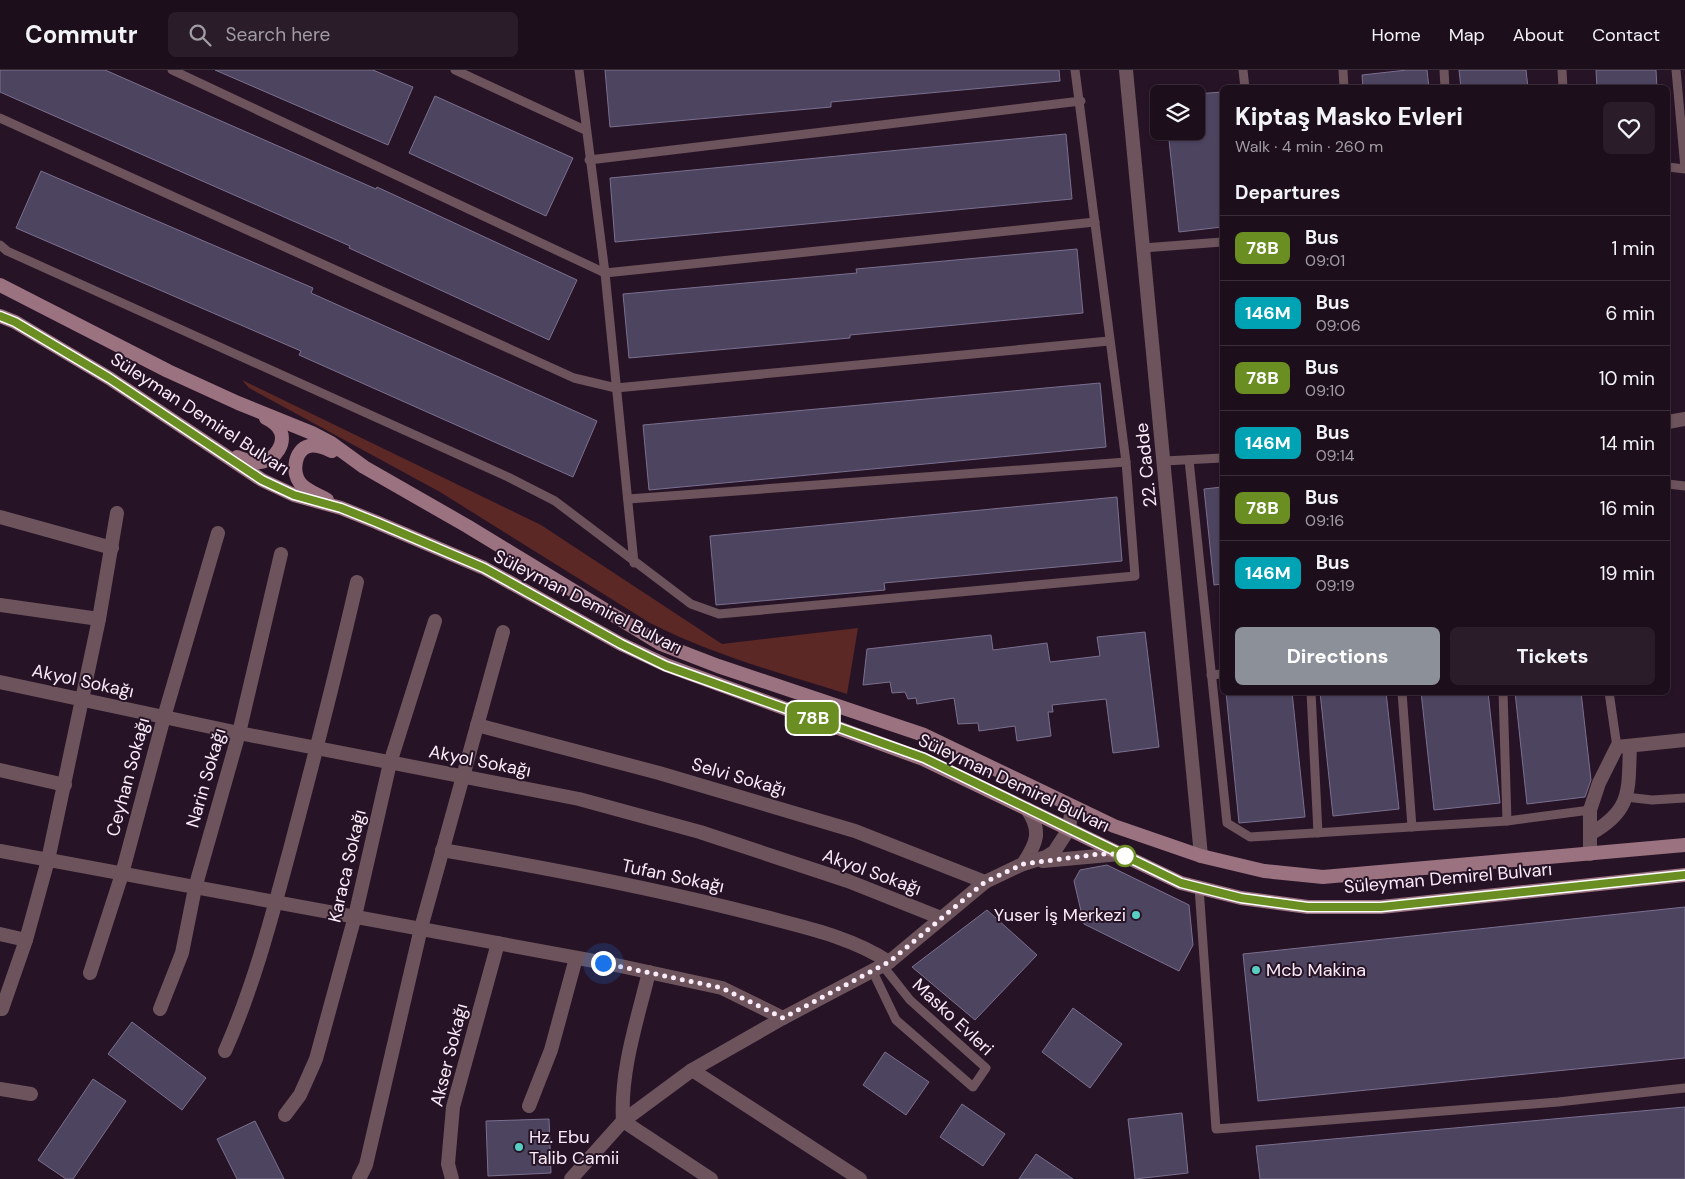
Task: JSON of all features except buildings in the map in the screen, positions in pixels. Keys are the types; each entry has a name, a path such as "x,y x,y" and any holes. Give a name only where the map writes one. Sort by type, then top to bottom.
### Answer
{"main road":[{"name":"Süleyman Demirel Bulvarı","path":"0,285 168,371 331,443 364,467 467,526 661,644 710,663 924,735 1114,826 1201,856 1264,872 1323,877 1685,845"},
{"name":"Süleyman Demirel Bulvarı","path":"2,319 109,378 262,480 294,495 341,508 414,537 484,568 641,655 720,686 833,724 924,758 1181,883 1241,898 1308,907 1381,907 1685,875"},
{"path":"215,449 251,462 270,459 280,449 282,441 278,426 242,404"},
{"path":"341,508 300,483 296,474 295,461 300,451 307,446 315,445 326,448 364,467"}],"street":[{"name":"22. Cadde","path":"1126,70 1201,856"},
{"path":"1670,422 1685,419"},
{"path":"0,1009 2,1009 26,940 48,860 100,619 117,513"},
{"path":"0,517 112,548"},
{"name":"Ceyhan Sokağı","path":"90,973 122,874 164,717 218,533"},
{"name":"Narin Sokağı","path":"160,1009 182,953 195,888 239,733 281,554"},
{"path":"225,1051 240,1016 276,902 318,748 357,582"},
{"path":"0,605 100,619"},
{"name":"Karaca Sokağı","path":"285,1115 300,1095 316,1059 355,916 390,763 435,622"},
{"path":"359,1179 366,1165 420,928 503,632"},
{"name":"Akyol Sokağı","path":"0,682 239,733 579,799 700,832 848,881 941,918"},
{"name":"Selvi Sokağı","path":"477,725 659,773 855,831 985,882"},
{"path":"1590,854 1590,810 1599,783 1624,747 1685,740"},
{"path":"1590,834 1608,824 1622,807 1626,797 1629,788 1624,747"},
{"path":"0,770 65,785"},
{"path":"571,1179 623,1121 692,1070 783,1018 882,967 985,882 1054,852 1069,829 1072,807"},
{"path":"1023,864 1035,844 1036,836 1034,819 1027,809"},
{"path":"0,850 649,972 722,988 783,1018"},
{"name":"Tufan Sokağı","path":"442,850 546,867 712,903 802,927 862,946 882,967"},
{"path":"1023,864 1059,858 1120,854"},
{"path":"0,934 26,940"},
{"name":"Akser Sokağı","path":"452,1179 448,1164 453,1107 498,943"},
{"path":"529,1106 551,1050 576,958"},
{"path":"623,1121 621,1099 629,1054 649,972"},
{"path":"692,1070 858,1178"},
{"path":"0,1089 31,1094"},
{"path":"623,1121 711,1179"}],"lane":[{"path":"172,70 605,273 1094,222"},
{"path":"455,70 585,130"},
{"path":"579,70 585,130 605,273 634,563"},
{"path":"0,245 7,251 508,477 555,501 634,563 691,604 719,614 1135,576 1126,462 1075,70"},
{"path":"1243,70 1245,85"},
{"path":"1343,70 1344,85"},
{"path":"1444,70 1445,85"},
{"path":"1562,70 1563,85"},
{"path":"1670,167 1685,168 1676,70"},
{"path":"589,160 1080,101"},
{"path":"0,118 574,378 616,388 1109,341"},
{"path":"1143,248 1220,242"},
{"path":"1164,461 1220,458"},
{"path":"1189,460 1227,824 1250,837 1507,821 1590,810"},
{"path":"628,499 1126,462"},
{"path":"1670,484 1685,486"},
{"path":"1211,675 1220,674"},
{"path":"1311,695 1318,833"},
{"path":"1402,695 1412,827"},
{"path":"1503,695 1507,821"},
{"path":"1610,695 1624,747"},
{"path":"1626,797 1652,800 1685,798"},
{"path":"1199,887 1216,1129 1558,1102 1685,1088"},
{"name":"Masko Evleri","path":"882,967 910,1000 986,1068 973,1087 896,1020 882,967"}],"shaded area":[{"path":"242,380 541,525 722,644 858,628 847,694 722,654 650,623 440,492 249,388"}],"bus line":[{"name":"78B","path":"0,316 15,322 109,378 262,480 308,500 341,508 414,537 484,568 641,655 666,666 924,758 1181,883 1241,898 1308,907 1381,907 1685,875"}],"place":[{"name":"Yuser İş Merkezi","path":"1136,915"},
{"name":"Mcb Makina","path":"1256,970"},
{"name":"Hz. Ebu Talib Camii","path":"519,1147"}],"route":[{"path":"603,963 722,988 783,1018 889,962 985,882 1023,864 1099,854 1120,854 1125,856"}]}
